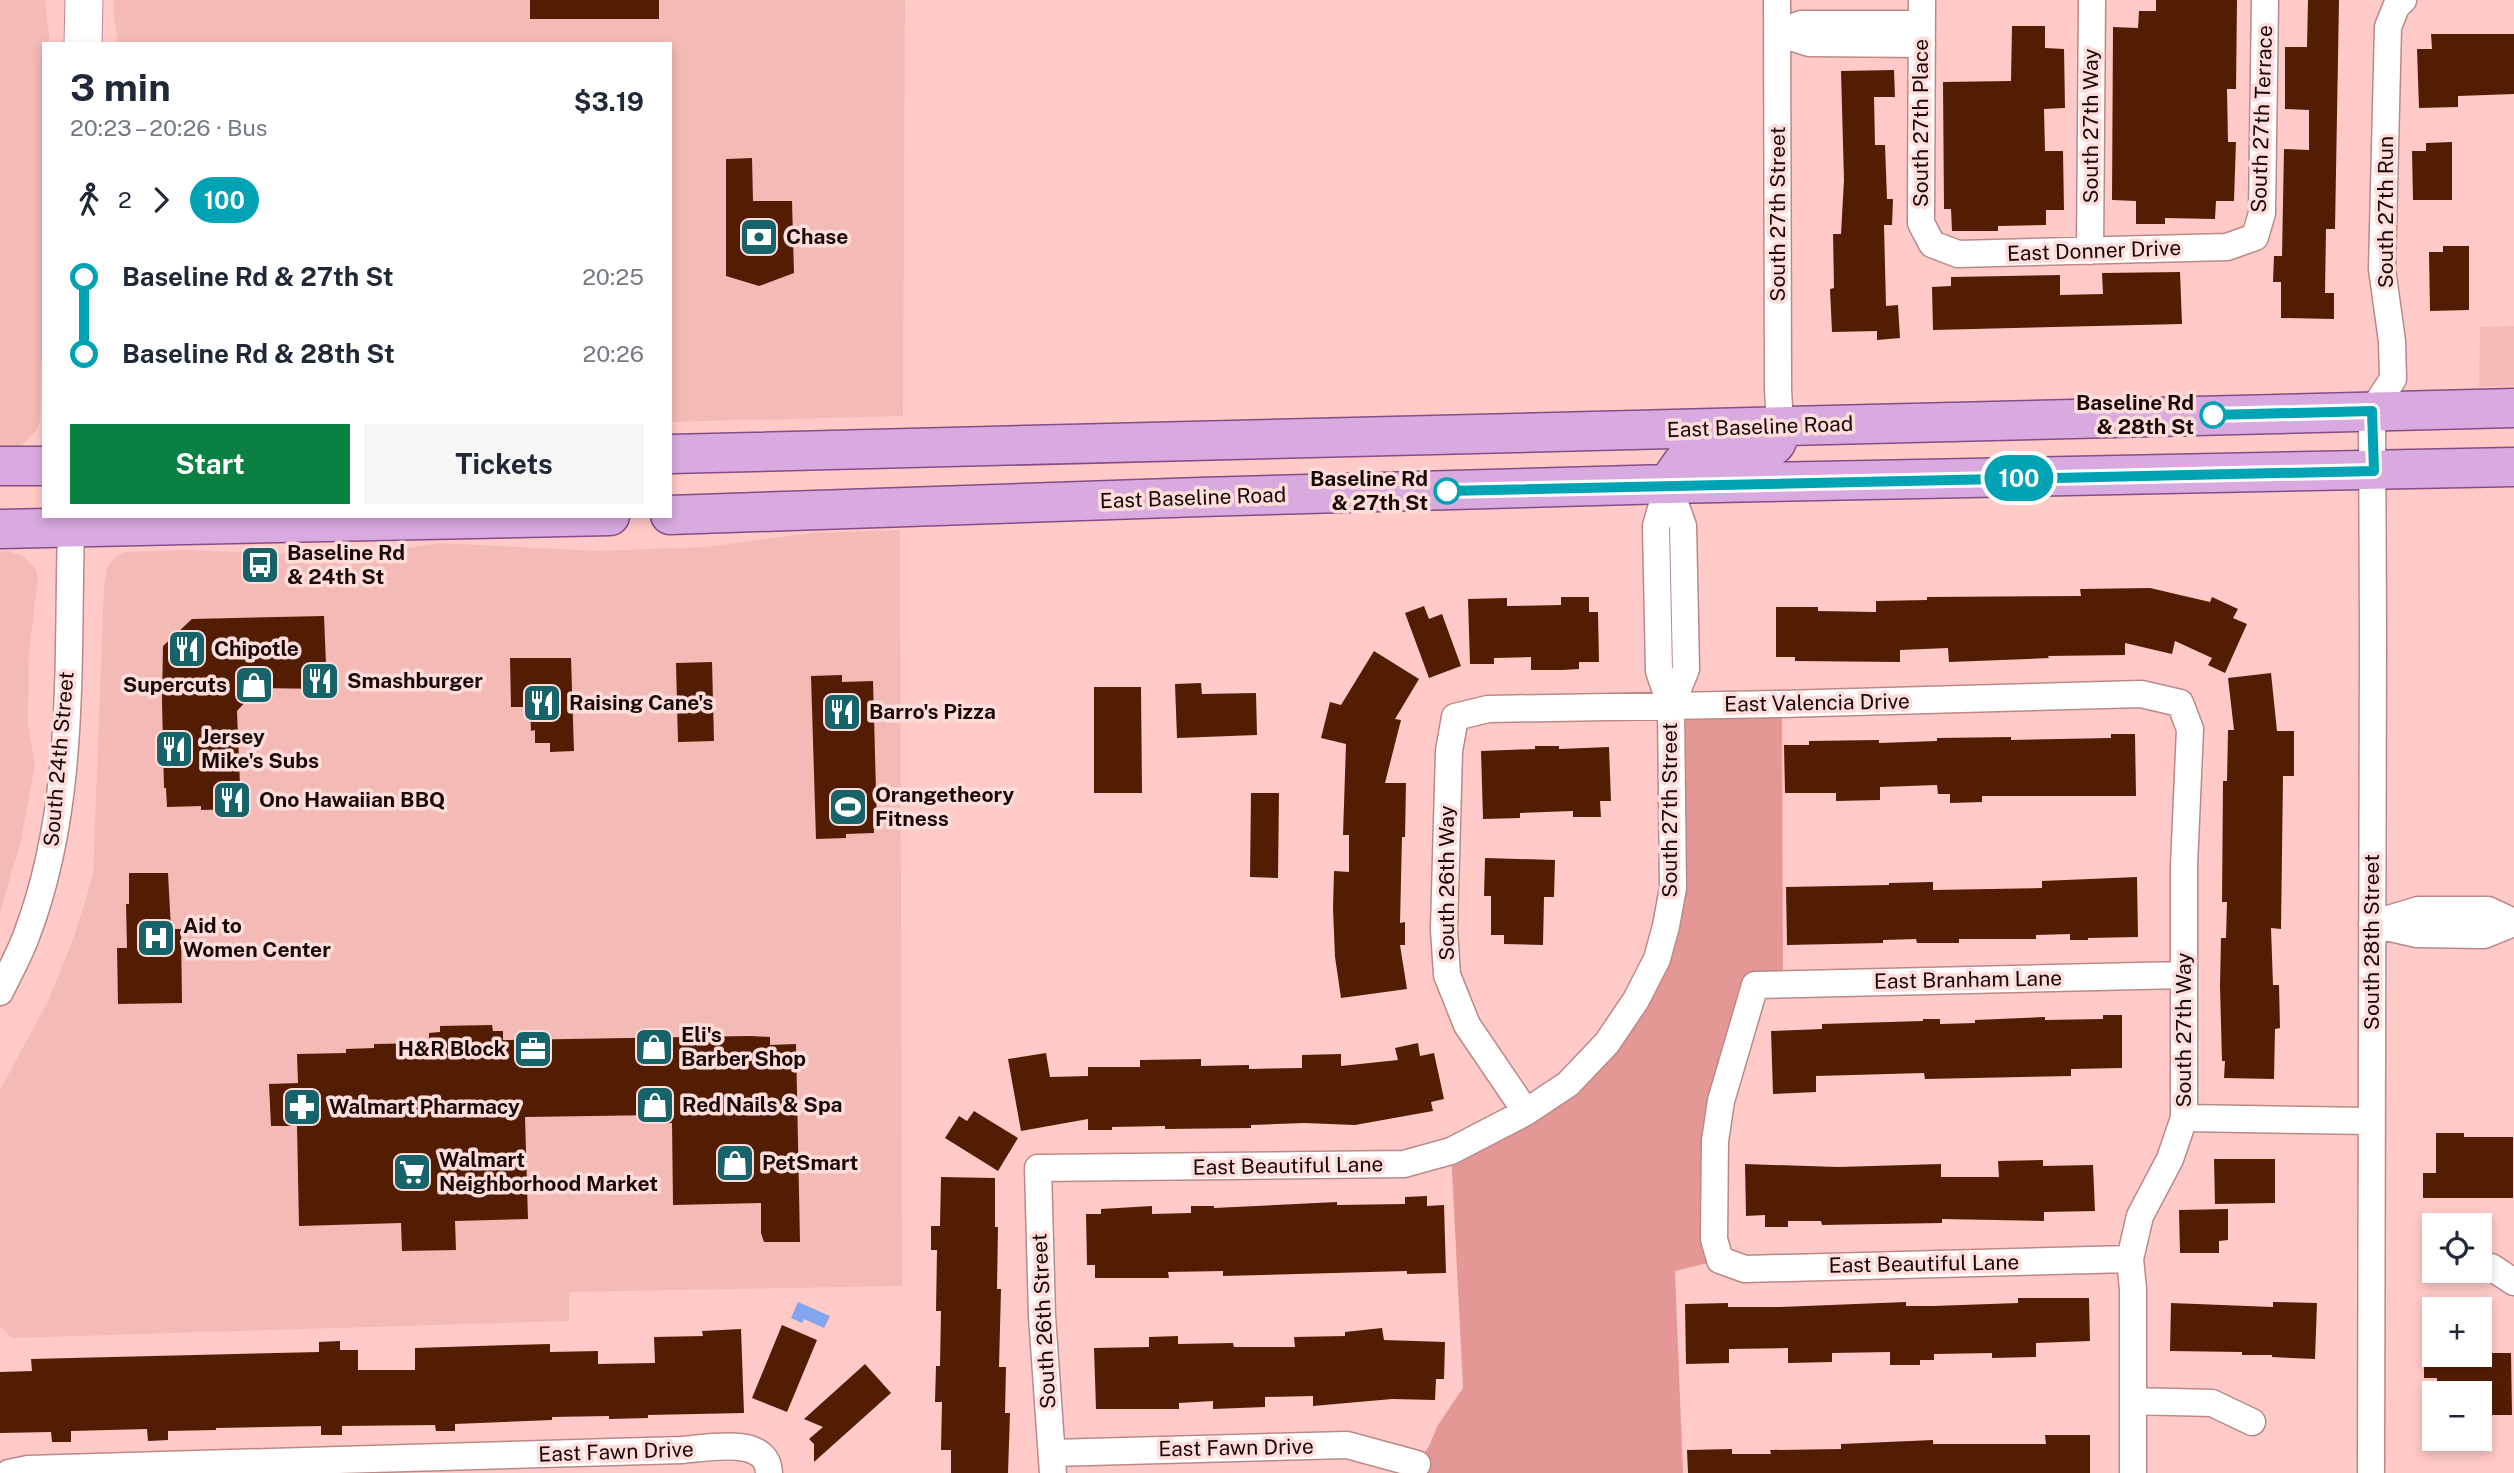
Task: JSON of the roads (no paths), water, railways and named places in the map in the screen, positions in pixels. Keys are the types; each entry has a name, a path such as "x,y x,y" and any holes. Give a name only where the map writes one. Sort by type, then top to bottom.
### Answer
{"main road":[{"path":"83,42 85,0"},
{"name":"East Baseline Road","path":"672,454 2514,408"},
{"path":"1780,427 1807,464 1819,474 1839,482"},
{"path":"1599,431 1642,454 1668,484 1682,463 1691,459 1752,455 1767,451 1777,443 1780,427"},
{"path":"1200,497 1201,441"},
{"path":"745,452 747,512"},
{"path":"0,466 42,466"},
{"name":"East Baseline Road","path":"672,514 1668,484 2514,467"},
{"path":"0,529 72,522 431,518"}],"street":[{"name":"South 27th Street","path":"1777,0 1780,427"},
{"name":"South 27th Way","path":"2090,251 2092,0"},
{"name":"South 27th Terrace","path":"2255,237 2262,213 2265,0"},
{"name":"South 27th Run","path":"2372,411 2393,379 2392,341 2382,269 2388,27 2400,4"},
{"path":"1778,33 1801,24 1861,34 1922,23"},
{"name":"South 27th Place","path":"1922,23 1921,223 1932,244"},
{"name":"East Donner Drive","path":"1932,244 1958,254 2227,247 2255,237"},
{"name":"South 28th Street","path":"2371,1473 2372,411"},
{"name":"South 27th Street","path":"1526,1112 1568,1084 1607,1043 1636,1000 1657,959 1666,926 1673,888 1671,706 1686,669 1683,526 1668,484"},
{"name":"South 24th Street","path":"0,992 27,936 53,845 66,714 72,522"},
{"name":"East Valencia Drive","path":"1455,717 1488,709 2141,694 2180,703"},
{"name":"South 27th Way","path":"2133,1473 2133,1289 2130,1259 2140,1216 2170,1159 2184,1118 2182,975 2190,729 2180,703"},
{"name":"South 26th Way","path":"1455,717 1449,751 1448,779 1444,929 1447,975 1466,1025 1526,1112"},
{"path":"2372,924 2417,934 2484,935 2514,923"},
{"name":"East Branham Lane","path":"1720,1260 1714,1239 1715,1141 1721,1101 1755,985 2182,975"},
{"name":"East Beautiful Lane","path":"1038,1168 1404,1164 1451,1152 1526,1112"},
{"path":"2184,1118 2371,1121"},
{"name":"South 26th Street","path":"1038,1168 1042,1316 1053,1463"},
{"name":"East Beautiful Lane","path":"1720,1260 1745,1269 2130,1259"},
{"path":"2492,1268 2514,1282"},
{"path":"2133,1401 2212,1403 2252,1422"},
{"name":"East Fawn Drive","path":"1053,1463 1347,1445 1417,1464"},
{"name":"East Fawn Drive","path":"9,1473 28,1469 502,1464 734,1446 765,1463"}],"water":[{"path":"798,1302 830,1316 824,1328 804,1319 802,1323 791,1318"}],"place":[{"name":"Chase","path":"759,237"},
{"name":"Baseline Rd & 28th St","path":"2213,415"},
{"name":"Baseline Rd & 27th St","path":"1447,491"},
{"name":"Baseline Rd & 24th St","path":"260,565"},
{"name":"Chipotle","path":"187,649"},
{"name":"Smashburger","path":"320,681"},
{"name":"Supercuts","path":"254,685"},
{"name":"Raising Cane's","path":"542,703"},
{"name":"Barro's Pizza","path":"842,712"},
{"name":"Jersey Mike's Subs","path":"174,749"},
{"name":"Ono Hawaiian BBQ","path":"232,800"},
{"name":"Orangetheory Fitness","path":"848,807"},
{"name":"Aid to Women Center","path":"156,938"},
{"name":"Eli's Barber Shop","path":"654,1047"},
{"name":"H&R Block","path":"533,1049"},
{"name":"Red Nails & Spa","path":"655,1105"},
{"name":"Walmart Pharmacy","path":"302,1107"},
{"name":"PetSmart","path":"735,1163"},
{"name":"Walmart Neighborhood Market","path":"412,1172"}]}
